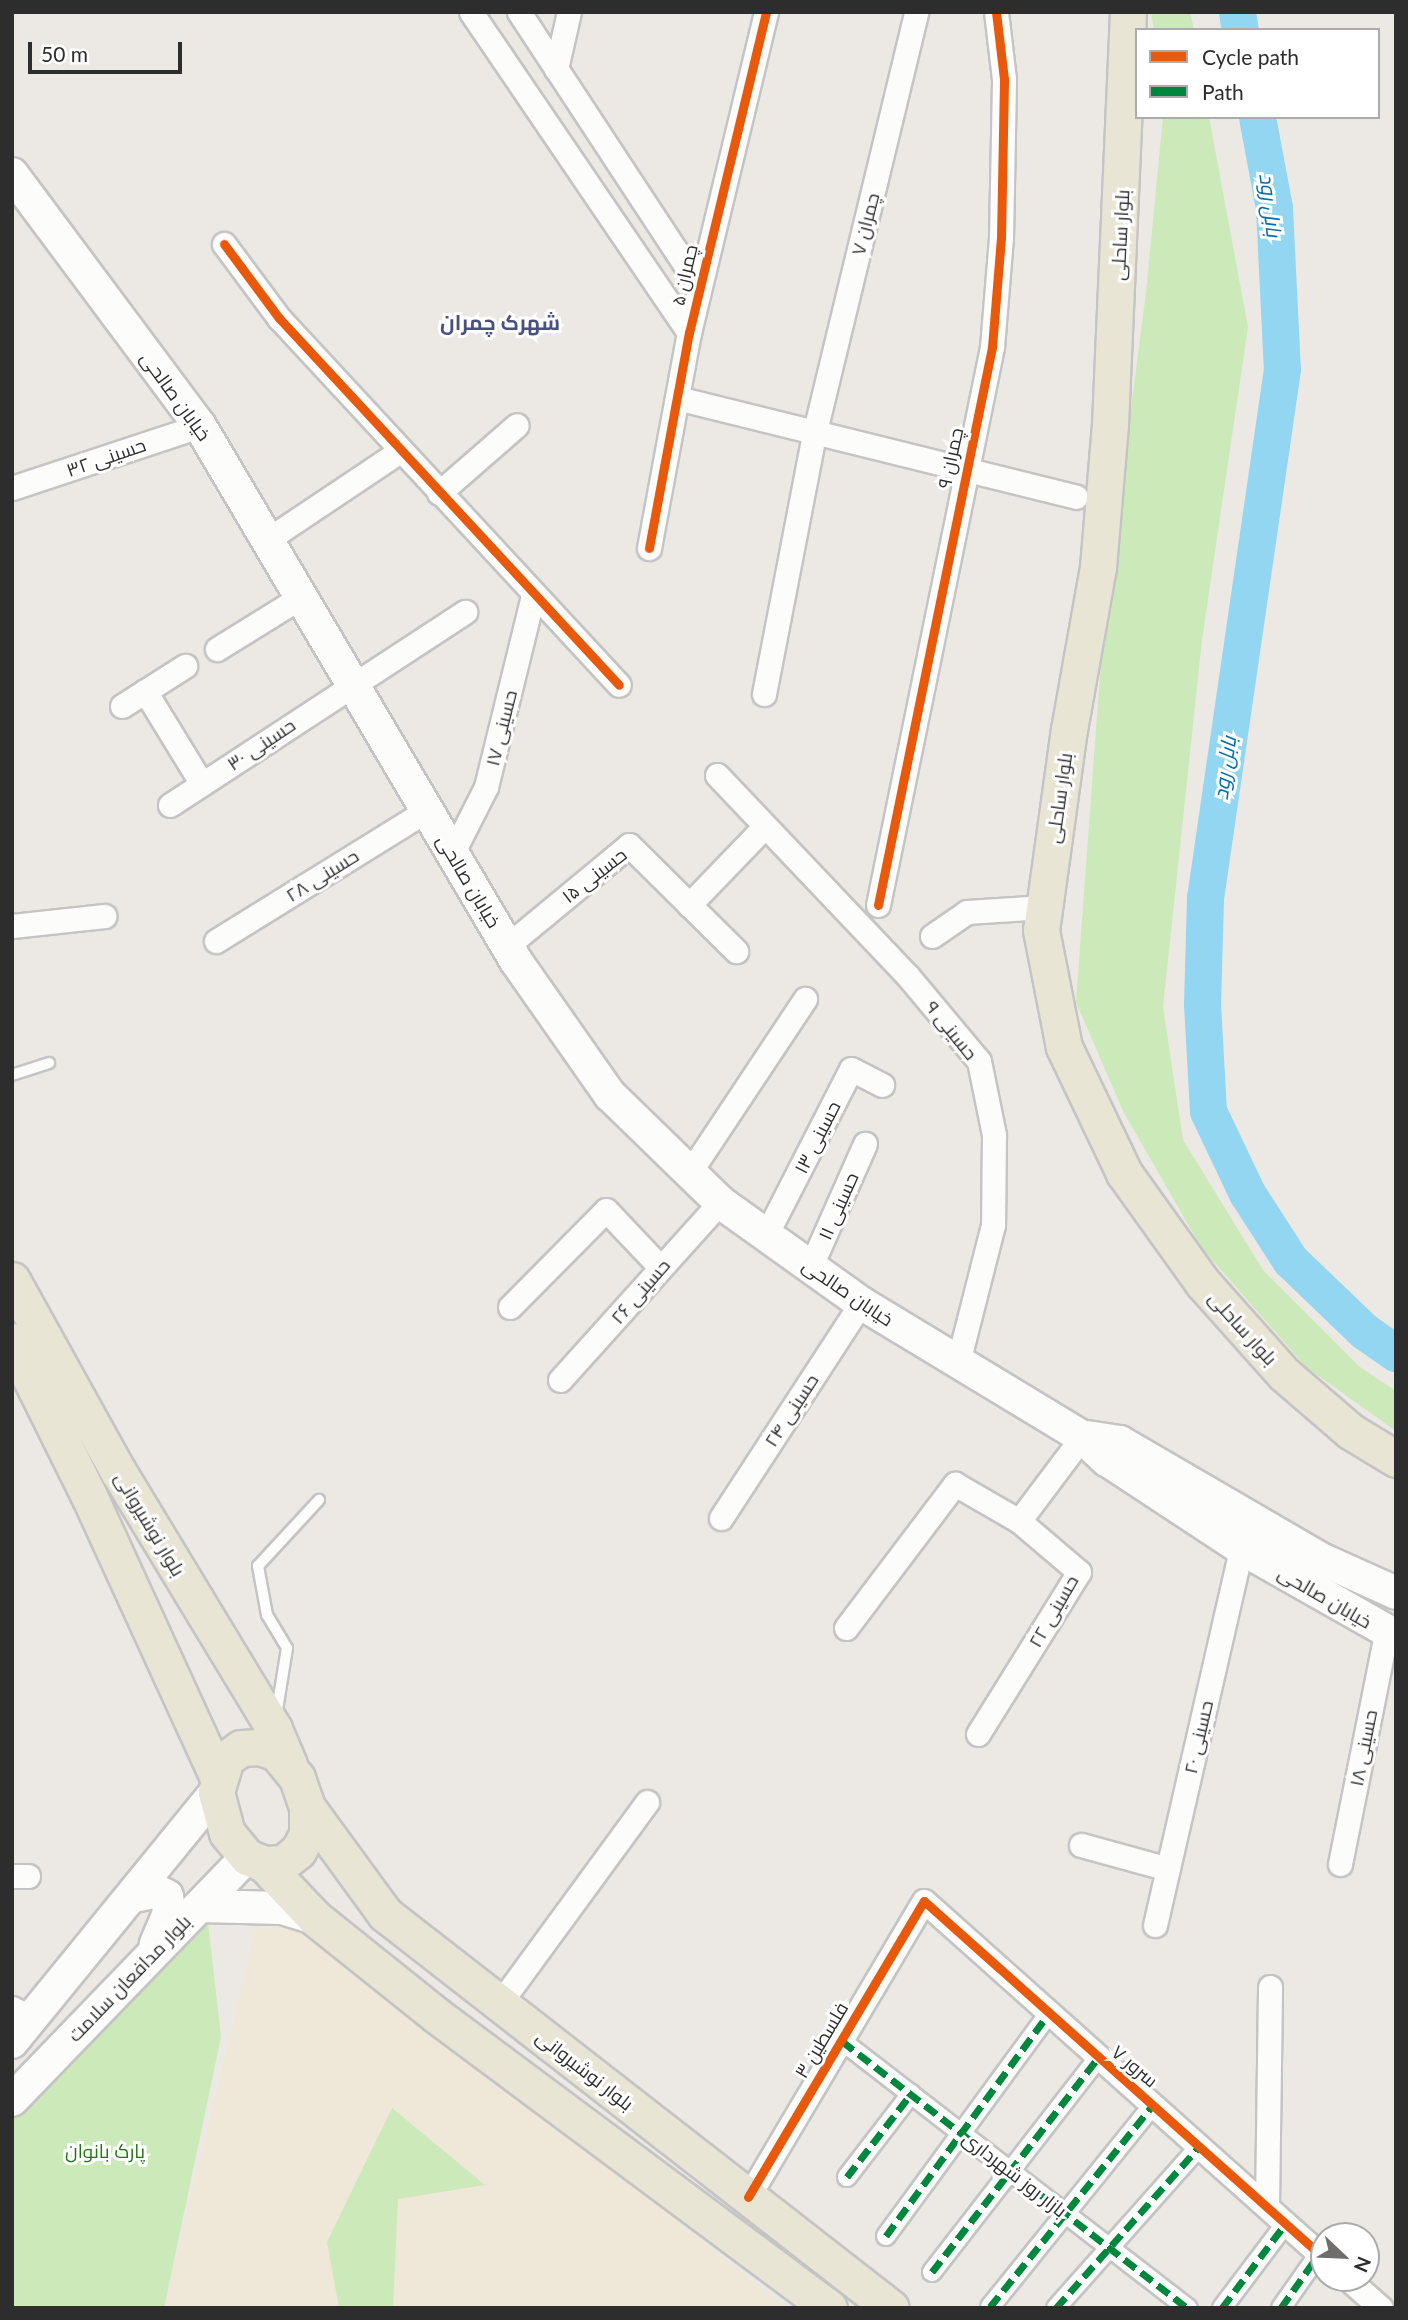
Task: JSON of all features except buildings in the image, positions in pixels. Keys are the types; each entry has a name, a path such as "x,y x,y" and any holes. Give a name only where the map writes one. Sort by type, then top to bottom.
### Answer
{"main road":[{"name":"بلوار ساحلی","path":"1128,12 1111,410 1098,567 1041,930 1064,1047 1124,1173 1202,1282 1284,1374 1350,1431 1396,1459"},
{"name":"خيابان صالحی","path":"12,174 200,426 507,946 610,1095 720,1202 810,1268 862,1303 1083,1437 1107,1460 1241,1548 1391,1634"},
{"name":"بلوار نوشیروانی","path":"12,1280 118,1471 274,1730 289,1765"},
{"name":"بلوار نوشیروانی","path":"12,1341 89,1496 217,1784"},
{"name":"خيابان صالحی","path":"1083,1437 1120,1442 1323,1560 1396,1592"},
{"path":"19,2023 134,1896 217,1784 226,1759 241,1748 260,1747 277,1753 289,1765 307,1807 307,1835 298,1851 283,1863 256,1861"},
{"path":"217,1784 227,1833 315,1918 829,2308"},
{"name":"بلوار نوشیروانی","path":"307,1807 384,1914 891,2308"},
{"name":"بلوار مدافعان سلامت","path":"12,2100 200,1906 256,1861"},
{"path":"134,1896 157,1891 167,1896 170,1905 151,1955"},
{"path":"354,1949 344,1928 344,1908 359,1904 384,1914"},
{"path":"200,1906 282,1908 315,1918"}],"street":[{"path":"471,12 689,332"},
{"path":"519,12 699,286"},
{"path":"556,69 569,12"},
{"name":"چمران ۵","path":"649,548 699,286 766,12"},
{"name":"چمران ۷","path":"764,694 814,435 916,12"},
{"name":"چمران ۹","path":"878,905 992,347 1001,238 1004,79 996,12"},
{"path":"224,244 279,318 533,596 620,685"},
{"path":"677,398 814,435 1076,497"},
{"path":"439,493 517,425"},
{"name":"حسینی ۳۲","path":"12,488 200,426"},
{"path":"267,540 400,451"},
{"name":"حسینی ۱۷","path":"453,853 486,787 533,596"},
{"path":"217,649 301,597"},
{"name":"حسینی ۳۰","path":"170,805 465,612"},
{"path":"122,706 185,666"},
{"path":"145,691 202,784"},
{"name":"حسینی ٩","path":"717,775 906,975 979,1061 994,1135 993,1225 958,1362"},
{"name":"حسینی ۲۸","path":"216,941 427,810"},
{"path":"689,905 764,827"},
{"name":"حسینی ۱۵","path":"507,946 629,845 736,951"},
{"path":"932,936 967,912 1044,908"},
{"path":"12,926 104,916"},
{"path":"690,1172 805,999"},
{"name":"حسینی ۱۳","path":"766,1236 851,1069 882,1085"},
{"name":"حسینی ۱۱","path":"810,1268 865,1144"},
{"name":"حسینی ۲۶","path":"560,1380 720,1202"},
{"path":"510,1307 606,1210 660,1267"},
{"name":"حسینی ۲۴","path":"721,1518 862,1303"},
{"path":"846,1628 955,1484 1019,1521 1083,1437"},
{"name":"حسینی ۲۲","path":"978,1734 1079,1572 1019,1521"},
{"name":"حسینی ٢٠","path":"1155,1925 1241,1548"},
{"name":"حسینی ۱۸","path":"1340,1864 1391,1634"},
{"path":"500,2003 647,1802"},
{"path":"1081,1845 1168,1869"},
{"name":"سرور ۷","path":"924,1901 1310,2245"},
{"name":"فلسطین ۳","path":"748,2197 924,1901"},
{"path":"1267,2206 1270,1987"},
{"path":"886,2236 1050,2012"},
{"name":"بازار روز شهرداری","path":"842,2041 1188,2308"},
{"path":"932,2272 1098,2058"},
{"path":"847,2177 911,2094"},
{"path":"990,2307 1153,2105"},
{"path":"1056,2308 1108,2245 1200,2146"},
{"path":"1222,2308 1286,2223"},
{"path":"1281,2308 1310,2271"},
{"path":"1363,2292 1381,2308"}],"lane":[{"path":"12,1074 48,1063"},
{"path":"274,1730 287,1648 267,1615 258,1566 318,1500"}],"shaded area":[{"path":"257,1923 288,1923 316,1931 786,2308 164,2308"}],"green space":[{"path":"1151,12 1190,12 1194,28 1154,28"},
{"path":"1163,119 1209,119 1248,327 1202,640 1163,1007 1183,1140 1263,1270 1360,1367 1396,1391 1396,1431 1306,1367 1201,1247 1123,1111 1076,1002 1105,607 1146,293"},
{"name":"پارک بانوان","path":"208,1923 221,2037 164,2308 12,2308 12,2112"},
{"path":"392,2108 485,2185 398,2199 393,2308 339,2308 327,2242"}],"waterway":[{"name":"بابل رود","path":"1237,12 1240,28"},
{"name":"بابل رود","path":"1257,119 1274,208 1282,369 1205,898 1202,1004 1208,1111 1247,1193 1290,1260 1364,1331 1396,1353"}],"marked path":[{"path":"886,2236 1050,2012"},
{"path":"842,2041 1188,2308"},
{"path":"932,2272 1098,2058"},
{"path":"847,2177 911,2094"},
{"path":"990,2307 1153,2105"},
{"path":"1056,2308 1200,2146"},
{"path":"1222,2308 1286,2223"},
{"path":"1281,2308 1310,2267"}],"cycle path":[{"path":"649,548 689,333 766,12"},
{"path":"878,905 992,347 1001,238 1004,79 996,12"},
{"path":"224,244 279,318 619,685"},
{"path":"748,2197 924,1901 1310,2246"}],"district":[{"name":"شهرک چمران","path":"500,322"}]}
